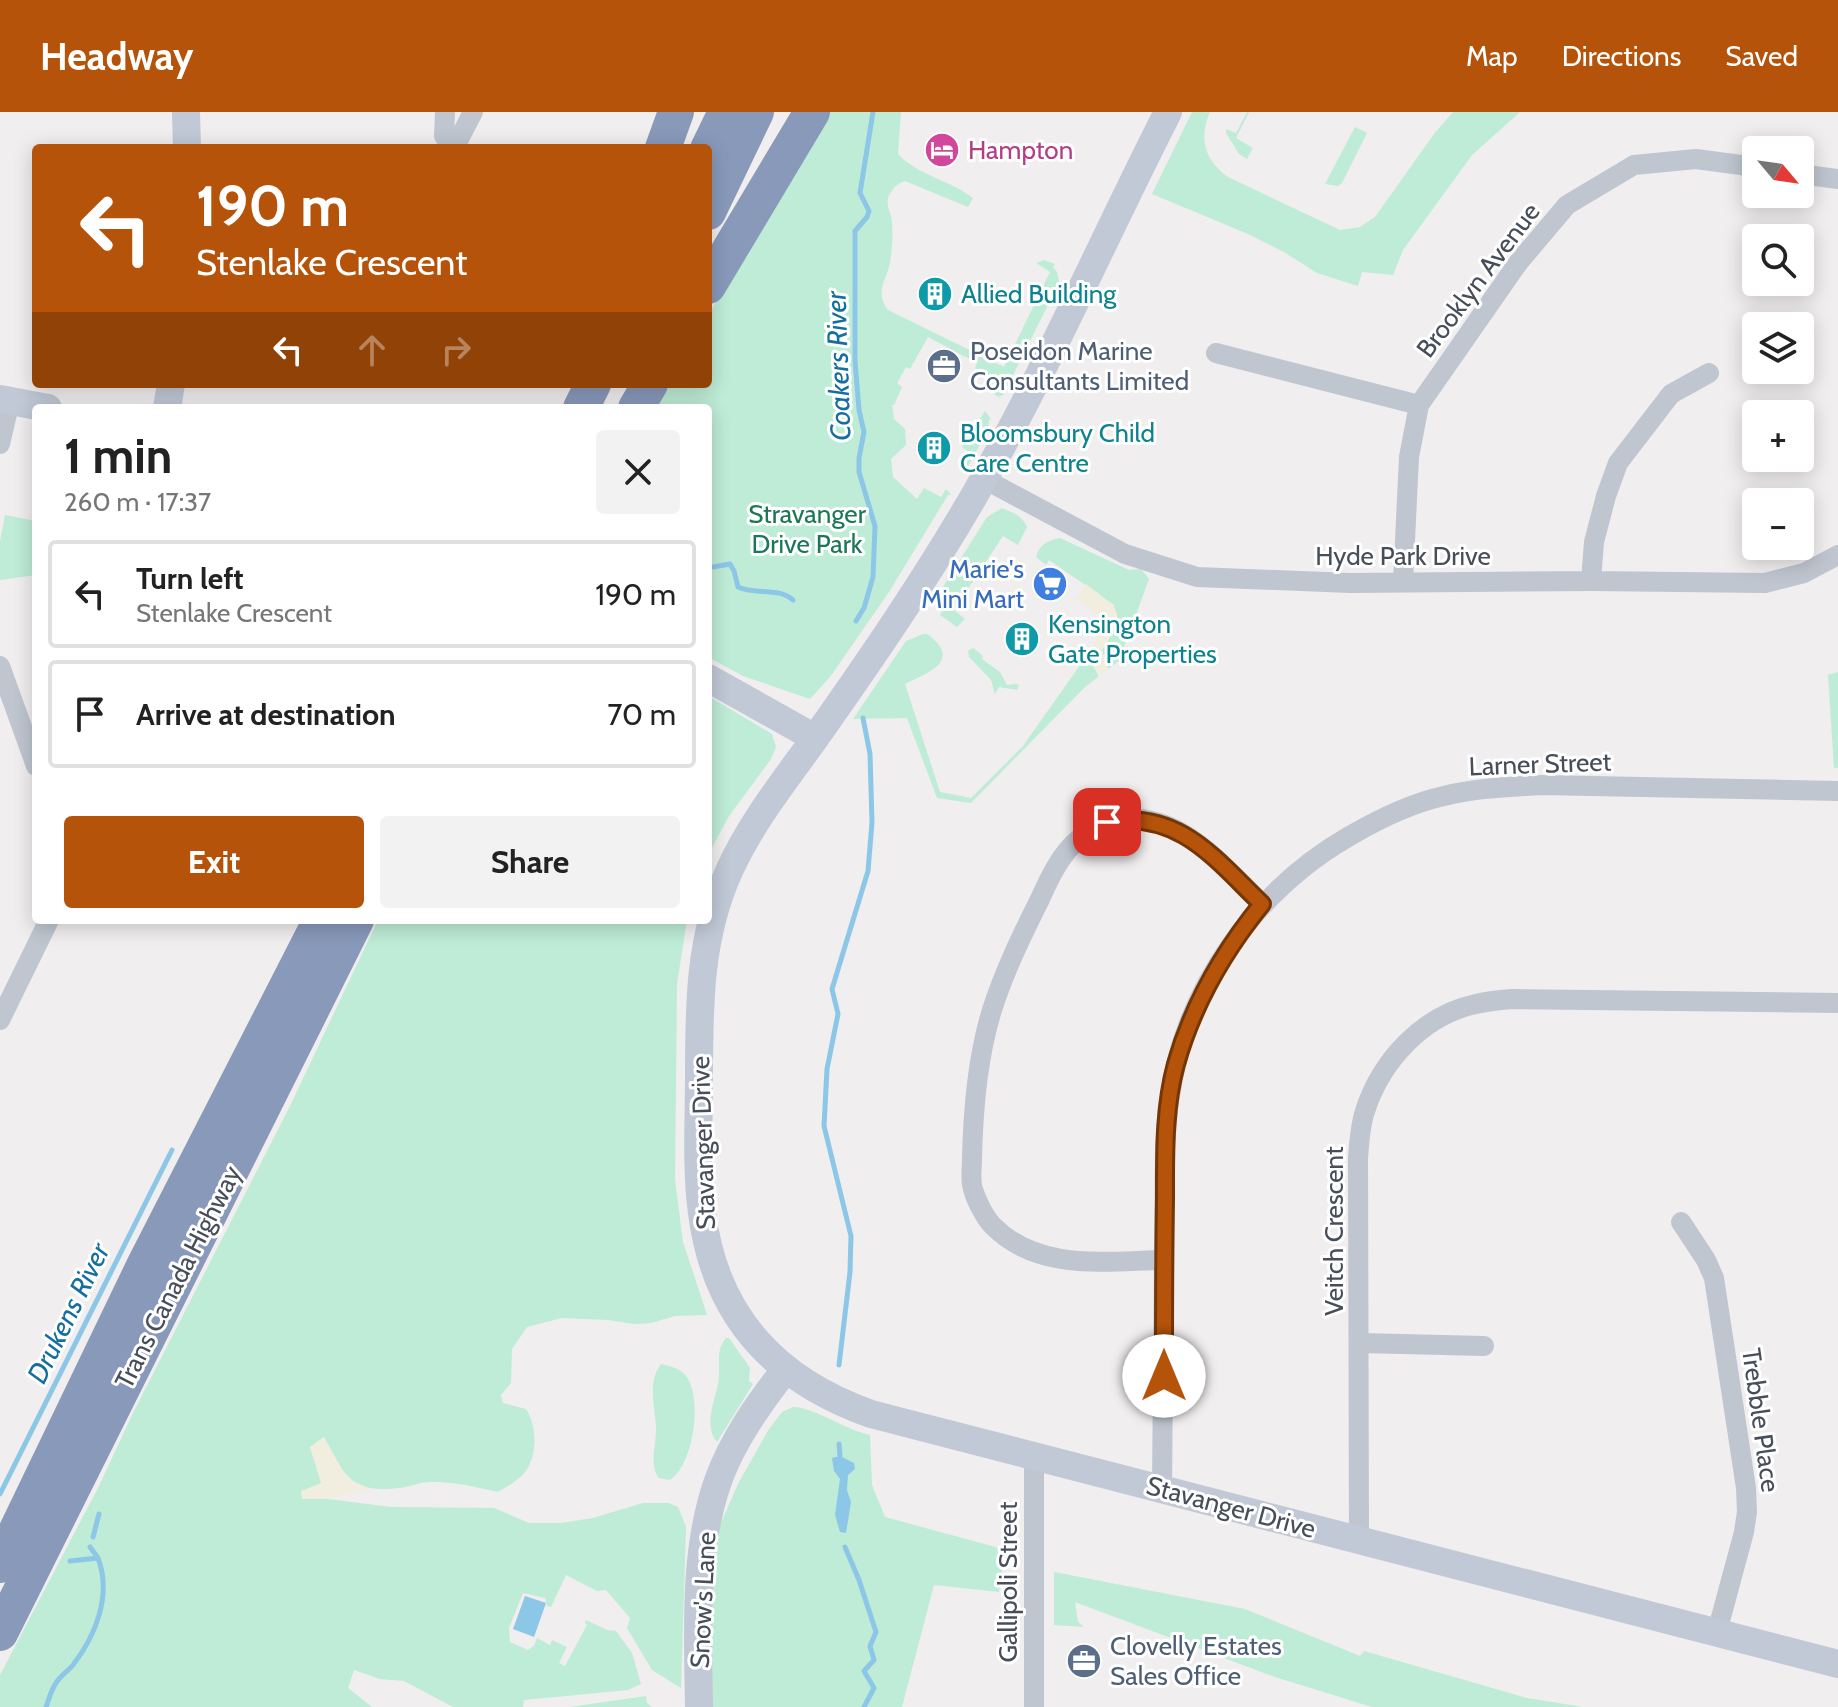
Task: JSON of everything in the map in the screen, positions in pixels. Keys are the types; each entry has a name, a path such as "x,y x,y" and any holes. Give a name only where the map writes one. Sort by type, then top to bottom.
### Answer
{"highway":[{"path":"664,144 676,112"},
{"path":"710,144 726,112"},
{"path":"712,204 756,112"},
{"path":"712,279 812,112"},
{"name":"Trans Canada Highway","path":"0,1565 144,1266 319,924"},
{"name":"Trans Canada Highway","path":"0,1633 354,924"}],"street":[{"path":"186,112 187,144"},
{"path":"445,112 444,136 450,143 459,139 473,112"},
{"name":"Stavanger Drive","path":"712,924 730,868 766,807 906,604 984,479 1168,112"},
{"name":"Brooklyn Avenue","path":"1403,582 1409,457 1419,405 1518,263 1567,205 1634,165 1696,159 1742,165"},
{"path":"1814,176 1838,179"},
{"path":"1216,353 1419,405"},
{"path":"1591,581 1594,542 1618,463 1671,394 1709,373"},
{"path":"0,444 5,400 32,405"},
{"name":"Hyde Park Drive","path":"984,479 1125,554 1197,577 1403,582 1765,583 1804,573 1838,555"},
{"path":"0,666 32,755"},
{"path":"712,680 815,738"},
{"name":"Larner Street","path":"1162,1489 1165,1144 1170,1095 1176,1066 1196,1009 1234,939 1262,904 1332,846 1369,824 1441,796 1493,787 1541,785 1838,791"},
{"path":"1164,1260 1099,1262 1055,1259 1016,1246 990,1224 972,1187 978,1071 992,1011 1017,943 1054,871 1077,839 1107,822 1128,819 1172,827 1192,840 1262,904"},
{"path":"0,1020 47,924"},
{"name":"Stavanger Drive","path":"712,924 706,942 699,1002 701,1209 718,1279 750,1333 785,1370 822,1394 871,1414 1838,1664"},
{"name":"Veitch Crescent","path":"1359,1540 1358,1159 1365,1110 1382,1076 1404,1045 1423,1027 1449,1013 1474,1004 1512,999 1838,1003"},
{"name":"Trebble Place","path":"1681,1222 1714,1278 1746,1488 1744,1532 1717,1632"},
{"path":"1360,1343 1484,1346"},
{"name":"Snow's Lane","path":"699,1707 700,1575 708,1517 718,1479 740,1437 765,1395 785,1370"},
{"name":"Gallipoli Street","path":"1034,1458 1034,1707"}],"green space":[{"name":"Stravanger Drive Park","path":"824,112 901,112 898,154 914,167 973,198 968,207 905,181 893,190 888,198 892,223 891,253 882,291 888,310 1004,367 1050,272 1036,263 1044,260 1055,264 1053,267 1059,283 1003,395 998,397 994,394 1000,381 975,368 977,363 928,337 910,369 906,367 897,383 902,387 892,405 894,419 905,429 906,445 891,459 893,477 917,499 924,488 941,497 946,489 951,495 948,495 889,592 830,677 810,699 743,676 712,659 712,404 655,404 665,388 712,388 712,309"},
{"path":"1192,112 1210,112 1204,140 1206,148 1214,163 1228,177 1340,230 1360,227 1375,217 1453,112 1520,112 1472,155 1403,250 1393,275 1362,272 1358,286 1317,273 1248,234 1152,194"},
{"path":"1247,112 1236,138 1253,148 1247,159 1239,154 1226,129 1236,133"},
{"path":"1355,127 1367,133 1342,183 1338,186 1325,184"},
{"path":"985,411 991,419 988,430 968,466 960,469 969,452 962,447"},
{"path":"1002,508 1020,517 1027,527 1018,545 1003,536 954,610 965,619 957,627 940,615 942,612 936,604 939,593 987,517"},
{"path":"5,515 32,520 32,576 0,580 0,541"},
{"path":"1060,538 1129,570 1141,569 1149,579 1119,661 1108,669 1102,650 1116,627 1114,605 1049,560 1046,565 1036,557 1045,544"},
{"path":"923,634 938,643 942,659 931,670 905,684 940,792 971,798 1023,746 1090,651 1091,662 1099,676 971,803 937,798 907,718 853,719 906,641"},
{"path":"973,648 1000,672 1007,685 1019,684 1017,690 999,687 995,694 991,680 969,657 968,651"},
{"path":"1838,672 1838,768 1834,768 1828,675"},
{"path":"712,698 772,734 776,747 771,759 729,816 712,848"},
{"path":"376,924 686,924 677,984 675,1180 683,1242 707,1315 675,1316 634,1324 562,1318 527,1327 512,1349 511,1383 501,1395 503,1403 526,1409 532,1424 534,1449 525,1472 498,1492 438,1482 383,1489 360,1485 337,1462 324,1437 310,1447 322,1483 303,1499 391,1507 494,1508 529,1523 561,1523 593,1518 643,1503 668,1503 678,1507 686,1527 681,1688 652,1670 627,1628 630,1618 606,1590 597,1591 566,1575 551,1607 547,1606 545,1598 523,1593 509,1628 510,1642 528,1650 537,1638 550,1645 552,1640 567,1647 559,1663 565,1666 587,1625 586,1620 616,1631 632,1653 641,1684 628,1690 524,1700 523,1707 453,1707 404,1681 380,1679 354,1670 348,1688 372,1707 0,1707 0,1675 290,1106"},
{"path":"726,1338 750,1368 749,1381 753,1384 717,1442 712,1434 711,1417 720,1351"},
{"path":"661,1364 686,1375 694,1403 695,1418 689,1448 678,1472 670,1480 659,1478 653,1460 656,1427 653,1387"},
{"path":"793,1407 870,1435 872,1485 885,1517 999,1548 1004,1557 999,1592 934,1585 902,1707 708,1707 710,1595 719,1527 739,1482 769,1429 782,1412"},
{"path":"1054,1572 1245,1609 1360,1656 1364,1651 1527,1698 1583,1707 1372,1707 1275,1677 1075,1602 1078,1622 1084,1627 1054,1625"},
{"path":"646,1696 647,1703 652,1707 570,1707"}],"sand":[{"path":"1086,584 1113,606 1117,619 1102,650 1108,669 1099,676 1091,654 1106,620 1076,599"},
{"path":"324,1437 348,1480 372,1489 328,1499 302,1499 301,1491 321,1483 310,1447"}],"water":[{"path":"840,1456 854,1463 855,1469 848,1475 847,1490 851,1502 846,1533 840,1532 835,1515 840,1479 834,1471 832,1458"},
{"path":"525,1596 546,1603 534,1637 513,1629"}],"waterway":[{"name":"Coakers River","path":"856,621 864,608 873,577 875,526 859,472 864,432 855,361 855,231 869,211 860,193 873,112"},
{"path":"713,567 730,564 738,587 781,594 793,600"},
{"name":"Coakers River","path":"839,1365 851,1236 824,1126 827,1069 838,1014 832,989 868,871 872,822 870,754 863,718"},
{"name":"Drukens River","path":"0,1494 172,1150"},
{"name":"Coakers River","path":"839,1444 840,1456"},
{"path":"93,1537 99,1514"},
{"path":"90,1547 98,1558"},
{"name":"Coakers River","path":"845,1547 876,1632 870,1646 874,1660 864,1671 874,1688 864,1707"},
{"name":"Drukens River","path":"46,1707 56,1683 89,1641 102,1600 102,1572 98,1558 70,1561"}],"place":[{"name":"Hampton","path":"942,150"},
{"name":"Allied Building","path":"935,294"},
{"name":"Poseidon Marine Consultants Limited","path":"944,366"},
{"name":"Bloomsbury Child Care Centre","path":"934,448"},
{"name":"Marie's Mini Mart","path":"1050,584"},
{"name":"Kensington Gate Properties","path":"1022,639"},
{"name":"Clovelly Estates Sales Office","path":"1084,1661"}],"route":[{"path":"1107,822 1128,819 1172,827 1192,840 1262,904 1234,939 1211,978 1185,1036 1176,1066 1165,1144 1164,1376"}]}
